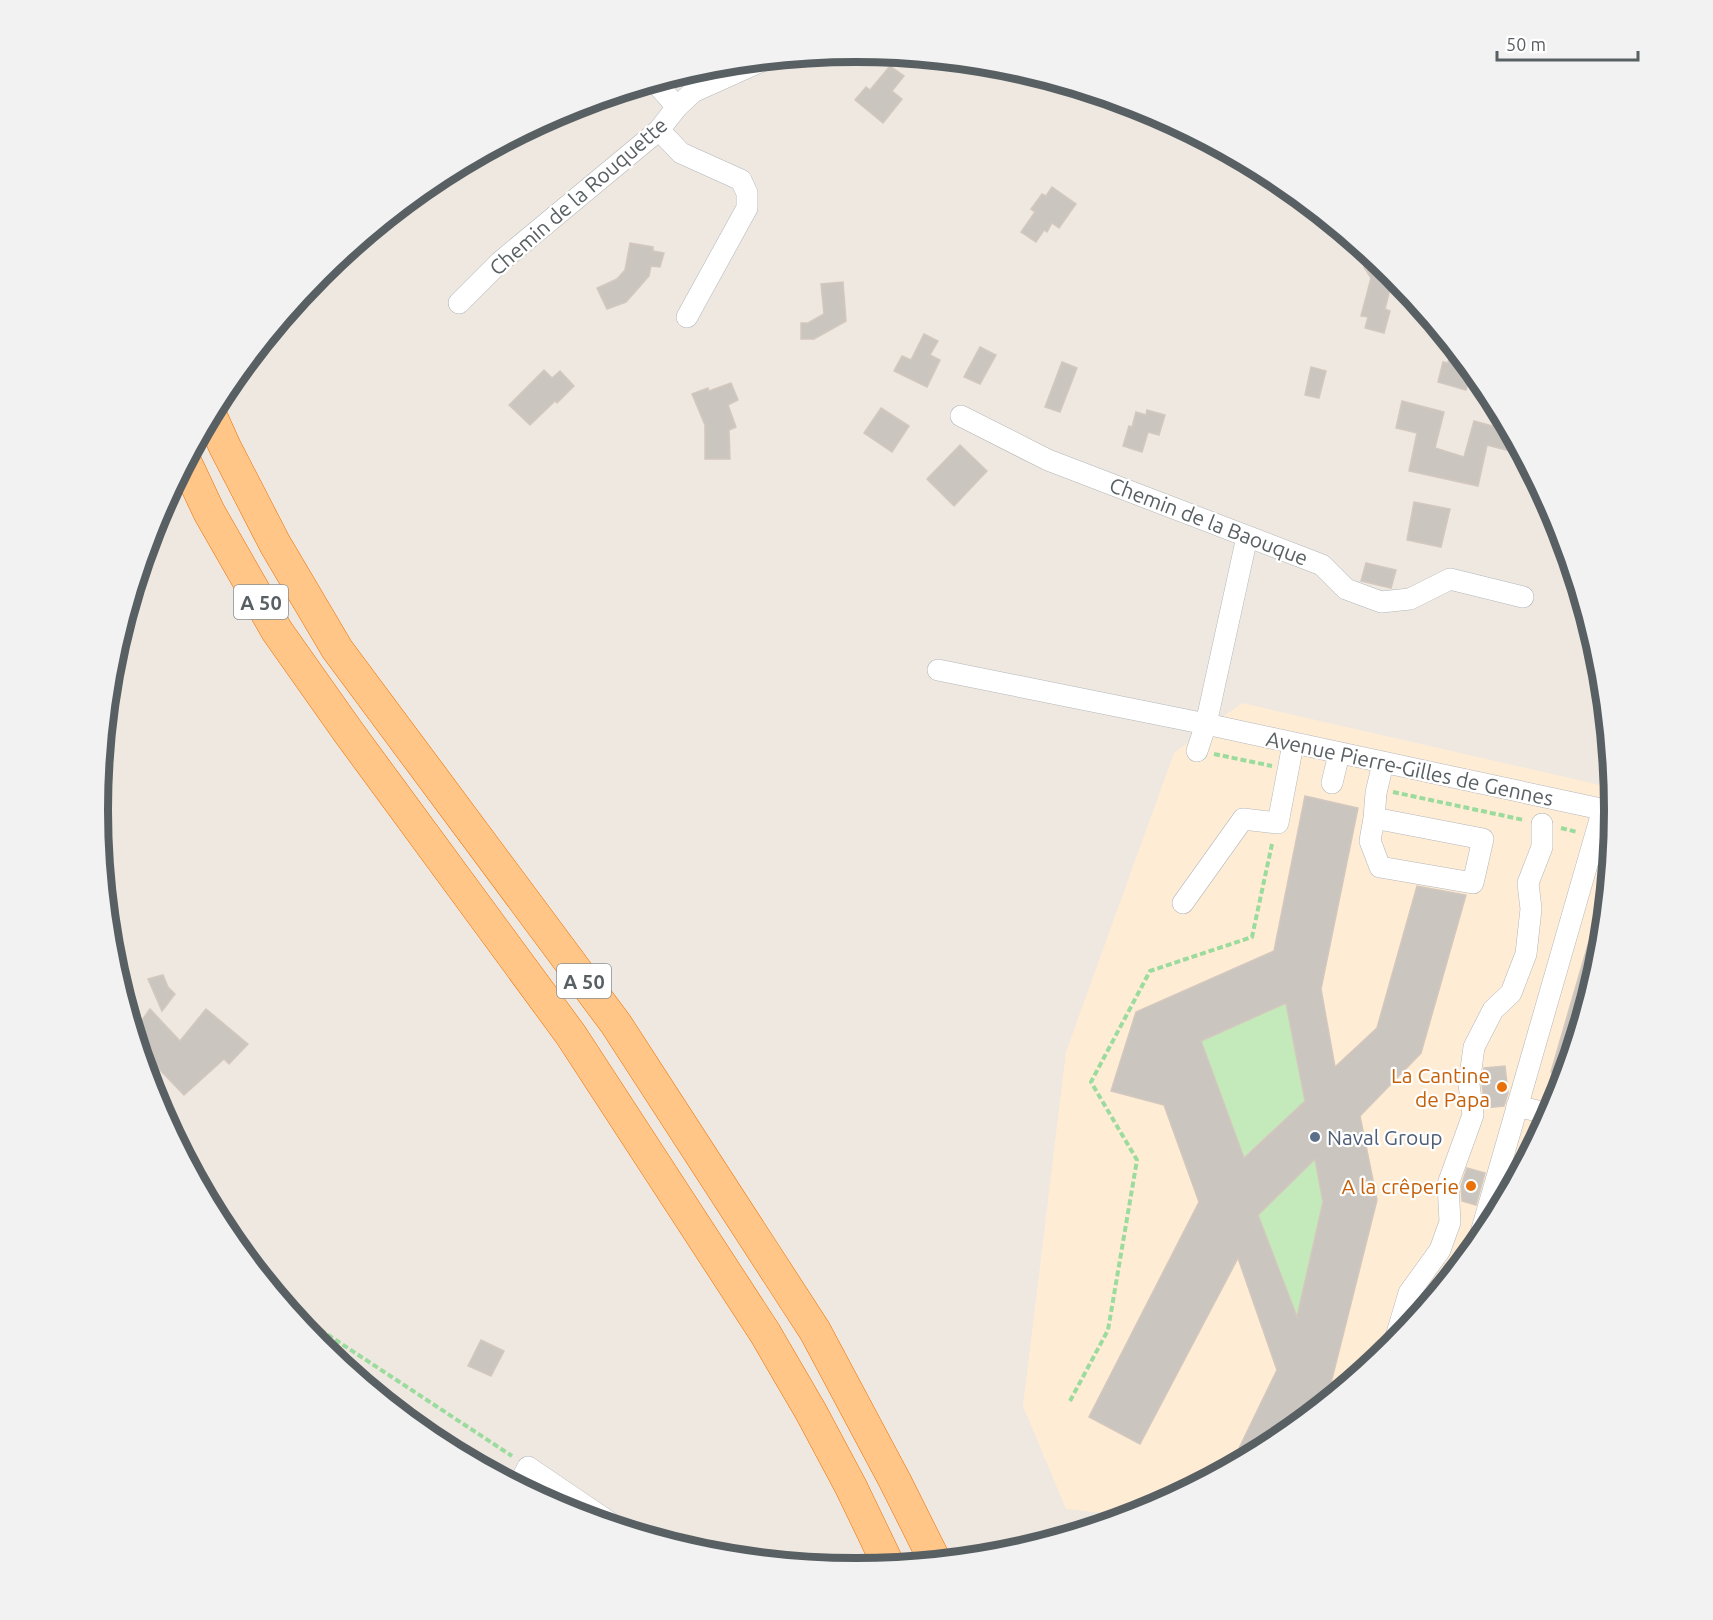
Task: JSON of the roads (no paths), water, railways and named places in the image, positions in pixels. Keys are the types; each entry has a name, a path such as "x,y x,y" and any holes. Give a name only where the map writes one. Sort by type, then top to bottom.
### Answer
{"highway":[{"name":"A 50","path":"215,425 275,544 337,649 616,1024 815,1331 896,1481 932,1554"},
{"name":"A 50","path":"190,471 209,512 277,631 349,733 571,1035 765,1333 852,1488 885,1557"}],"street":[{"name":"Chemin de la Rouquette","path":"459,303 500,262 659,130 677,107 693,92 739,71"},
{"path":"660,88 677,107"},
{"path":"659,130 681,153 741,180 747,193 747,208 687,317"},
{"name":"Chemin de la Baouque","path":"961,416 1048,460 1322,565 1346,589 1380,602 1410,599 1450,579 1523,597"},
{"path":"1197,750 1206,724 1247,537"},
{"name":"Avenue Pierre-Gilles de Gennes","path":"938,670 1206,724 1605,809"},
{"path":"1183,903 1243,819 1278,823 1286,770 1293,744"},
{"path":"1332,783 1339,754"},
{"path":"1374,818 1483,839 1473,883 1380,867 1370,840 1383,763"},
{"path":"1486,1215 1595,836 1605,818"},
{"path":"1400,1325 1409,1293 1440,1250 1450,1222 1448,1184 1473,1115 1469,1084 1474,1047 1493,1010 1511,993 1526,954 1530,909 1528,883 1542,847 1542,824"},
{"path":"1517,1106 1541,1112"},
{"path":"522,1479 528,1467 591,1510"}],"place":[{"name":"La Cantine de Papa","path":"1502,1087"},
{"name":"Naval Group","path":"1315,1137"},
{"name":"A la crêperie","path":"1471,1186"}]}
